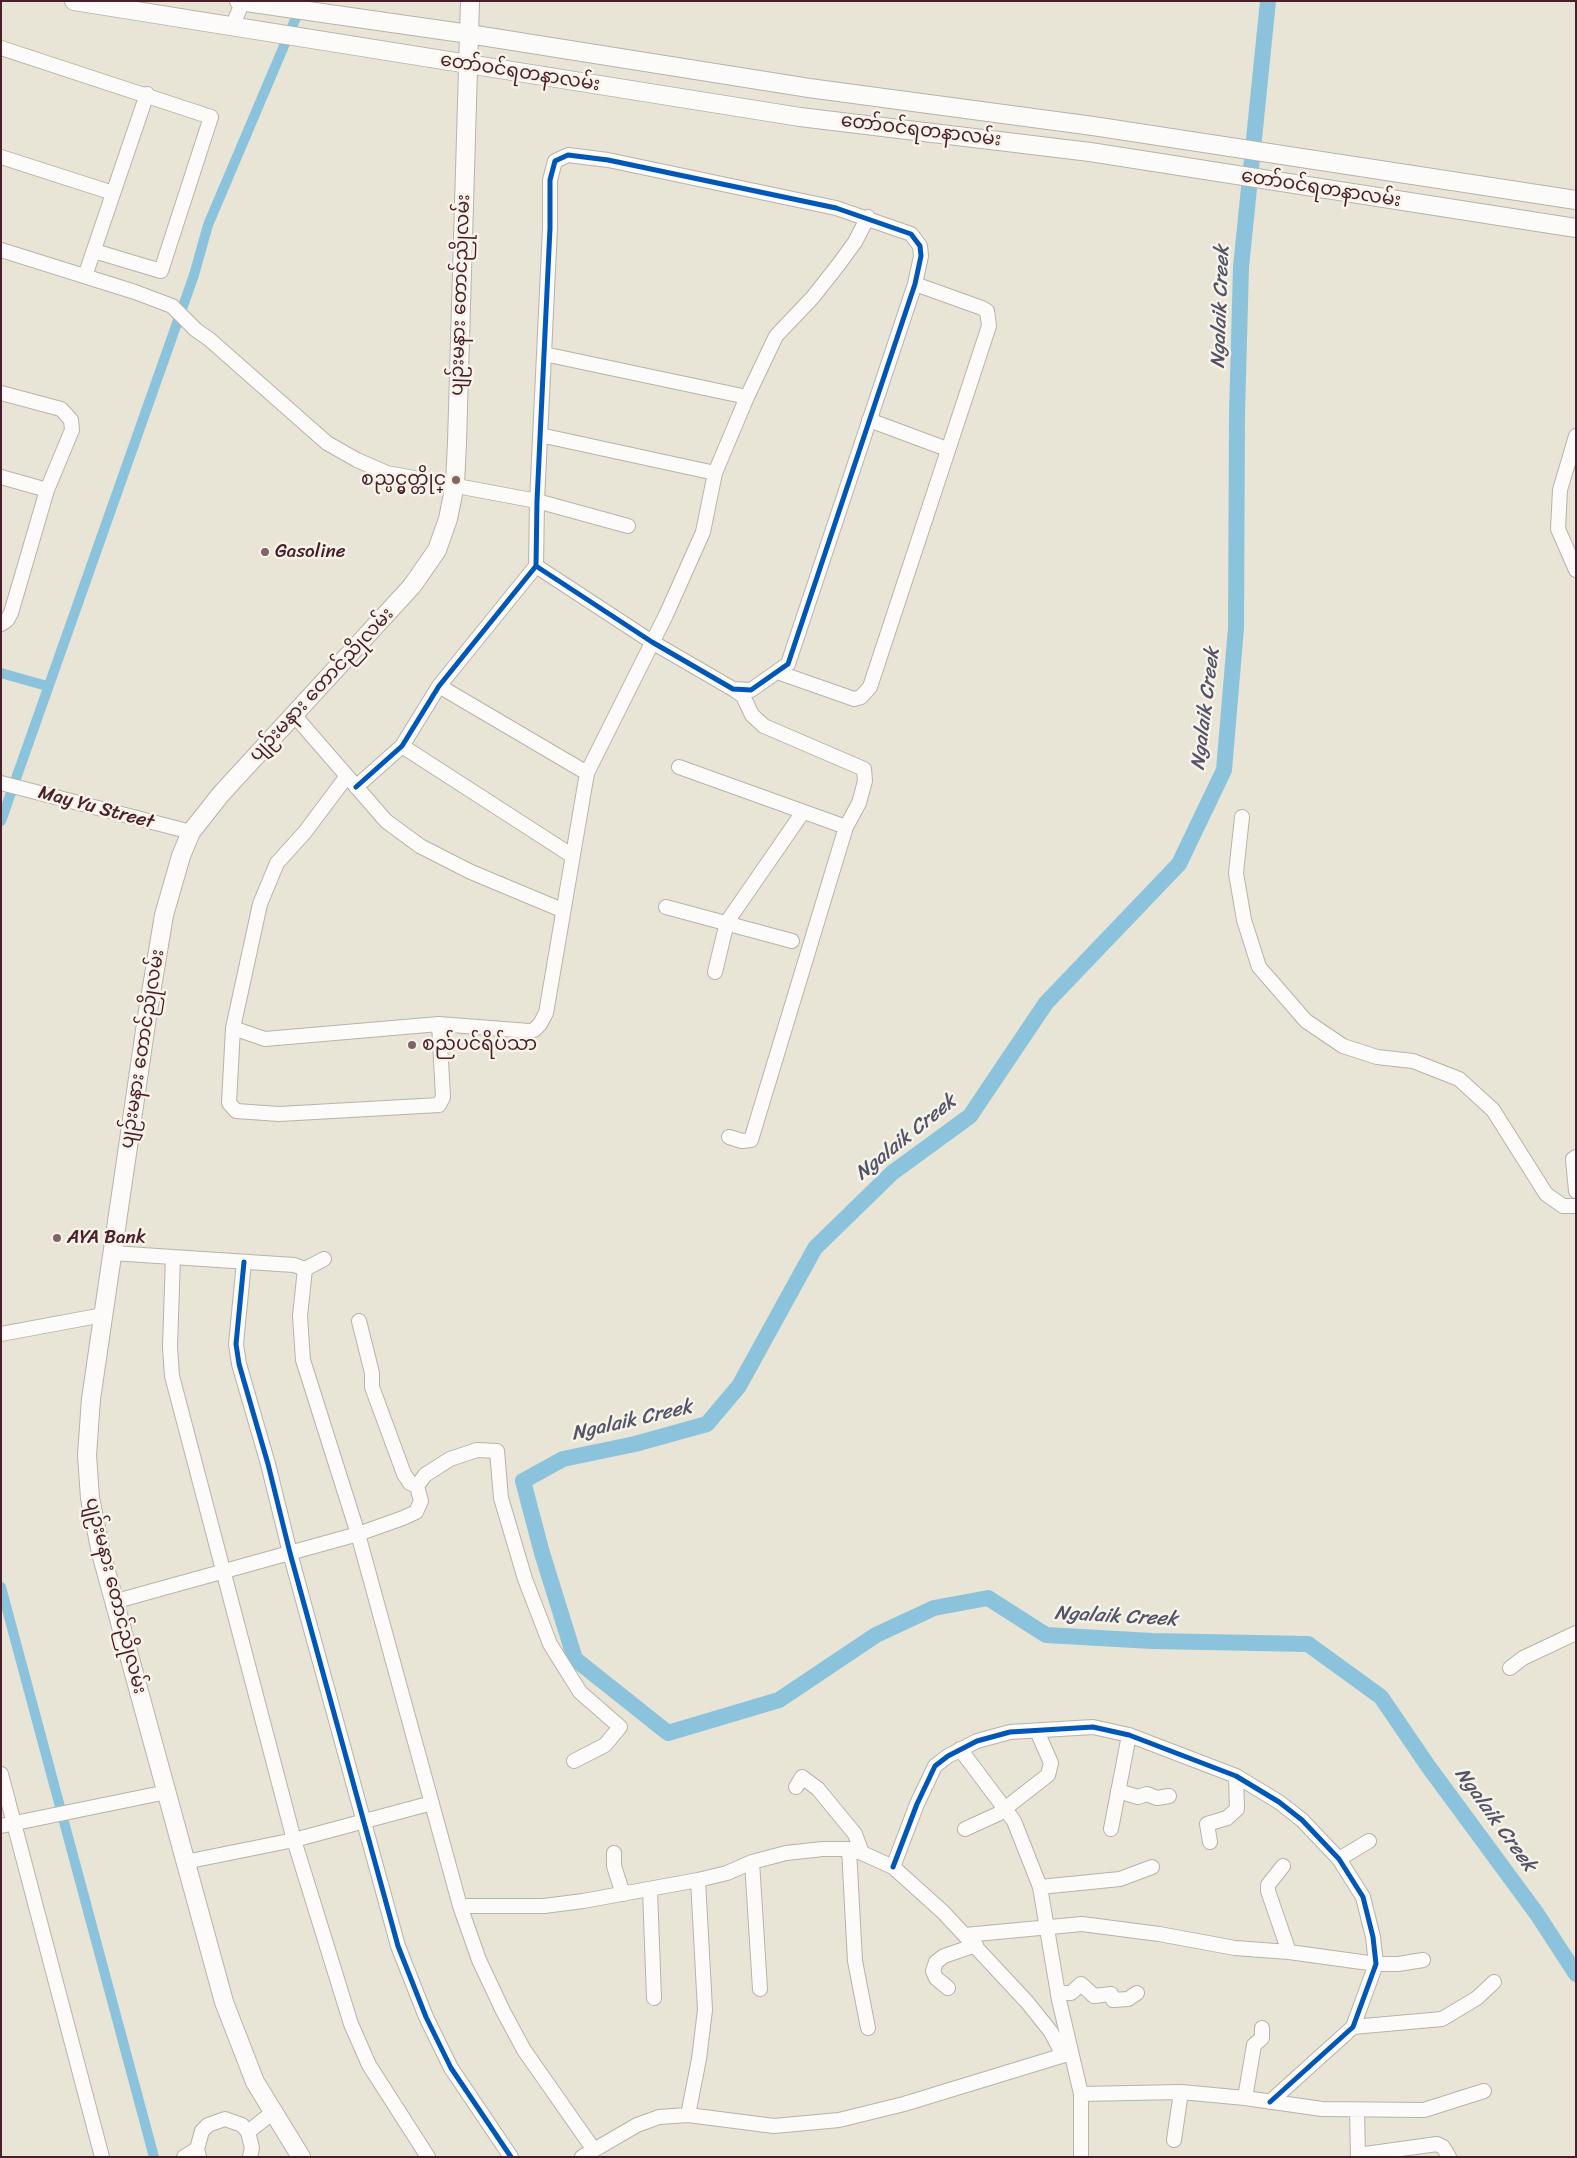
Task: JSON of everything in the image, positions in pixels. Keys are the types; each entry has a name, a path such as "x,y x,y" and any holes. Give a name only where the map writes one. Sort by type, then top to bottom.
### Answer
{"main road":[{"name":"တော်ဝင်ရတနာလမ်း","path":"74,1 266,33 800,116 1090,152 1576,228"},
{"name":"တော်ဝင်ရတနာလမ်း","path":"241,1 319,14 469,34 809,88 1093,126 1576,200"},
{"name":"ပျဉ်းမနား တောင်ညိုလမ်း","path":"301,2157 272,2114 254,2082 233,2031 185,1862 113,1602 90,1498 87,1455 90,1398 164,915 191,832 221,794 412,586 437,550 448,519 455,484 470,1"}],"street":[{"path":"232,27 241,1"},
{"path":"1,48 147,94 211,117 160,272 94,251"},
{"path":"86,276 147,94"},
{"path":"439,1024 444,1097 438,1105 279,1114 236,1112 231,1106 229,1100 233,1028 260,904 277,863 351,782 402,746 439,686 536,566 550,180 555,161 568,155 608,160 836,208 868,217 911,234 920,246 921,256 915,284 788,664 751,690 733,689"},
{"path":"1,157 113,193"},
{"path":"233,1028 265,1039 439,1024 529,1031 534,1030 540,1024 546,1012 586,773 652,642 703,532 715,473 747,397 776,336 813,297 839,264 855,242 868,217"},
{"path":"1,250 86,276 172,306 196,330 209,339 327,443 357,460 387,473 455,484 537,501 628,526"},
{"path":"777,672 854,699 866,693 989,326 989,316 982,308 915,284"},
{"path":"544,354 747,397"},
{"path":"1,393 61,409 71,420 72,430 68,444 47,490 11,612 8,620 1,624"},
{"path":"869,420 947,449"},
{"path":"540,435 715,473"},
{"path":"1576,436 1560,490 1558,529 1576,570"},
{"path":"1,476 47,490"},
{"path":"536,566 652,642 743,696 752,716 764,726 864,769 865,781 859,803 846,826 751,1140 742,1141 729,1137"},
{"path":"439,686 586,773"},
{"path":"294,715 386,821 420,846 471,872 562,910"},
{"path":"402,746 571,855"},
{"path":"679,767 846,826"},
{"name":"May Yu Street","path":"1,783 191,832"},
{"path":"715,972 727,923 803,812"},
{"path":"1242,817 1236,873 1244,920 1258,967 1306,1022 1342,1046 1377,1057 1413,1061 1459,1079 1493,1110 1546,1194 1563,1206 1576,1206"},
{"path":"666,907 792,940"},
{"path":"1576,1157 1573,1159 1576,1191"},
{"path":"112,1253 294,1265 305,1269 324,1259"},
{"path":"173,1257 170,1347 172,1376 294,1840 351,2024 369,2065 428,2157"},
{"path":"244,1262 237,1350 290,1553 398,1946 426,2016 462,2087 511,2157"},
{"path":"305,1269 300,1316 303,1360 358,1534 460,1906 489,1985 524,2050 588,2153 649,2120 688,2115 774,2126 839,2120 904,2104 1067,2054"},
{"path":"1,1334 103,1315"},
{"path":"359,1321 372,1373 372,1387 404,1474 410,1483 417,1486"},
{"path":"113,1602 358,1534 416,1512 420,1501 417,1486 425,1475 450,1459 477,1450 497,1450 501,1498 525,1579 550,1644 580,1692 620,1727 605,1745 574,1761"},
{"path":"1510,1668 1523,1658 1576,1633"},
{"path":"893,1867 916,1804 936,1766 960,1749 992,1736 1038,1730 1093,1727 1129,1735 1236,1776 1279,1802 1302,1820 1339,1859 1363,1897 1373,1937 1376,1964 1353,2027 1270,2102"},
{"path":"965,1829 991,1819 1033,1789 1048,1775 1051,1763 1038,1730"},
{"path":"1111,1829 1129,1735"},
{"path":"960,1749 1005,1808 1025,1844 1040,1887 1067,2054 1081,2094 1081,2157"},
{"path":"1,1774 8,1825 102,2157"},
{"path":"1210,1842 1207,1824 1227,1818 1237,1809 1236,1776"},
{"path":"796,1787 802,1777 818,1789 855,1834 855,1961 868,2028"},
{"path":"8,1825 167,1792"},
{"path":"1118,1792 1138,1797 1147,1794 1157,1798 1169,1796"},
{"path":"185,1862 294,1840 432,1803"},
{"path":"1339,1859 1369,1841"},
{"path":"460,1906 544,1906 650,1890 698,1880 727,1873 752,1862 786,1853 823,1849 855,1851 893,1867 976,1945 1051,2032 1067,2054"},
{"path":"614,1853 614,1866 623,1894"},
{"path":"752,1862 760,1989"},
{"path":"1283,1866 1268,1885 1268,1891 1289,1952"},
{"path":"1040,1887 1120,1879 1152,1867"},
{"path":"688,2115 699,2059 705,2010 698,1880"},
{"path":"650,1890 654,1998"},
{"path":"965,1935 1082,1924 1107,1926 1235,1948 1289,1952 1376,1964 1398,1964 1423,1960"},
{"path":"948,1988 936,1978 934,1971 936,1962 944,1956 976,1945"},
{"path":"1353,2027 1442,2018 1477,1998 1494,1982"},
{"path":"1058,1993 1071,1993 1081,1984 1094,1996 1111,1994 1113,2000 1128,1999 1137,1992"},
{"path":"1245,2098 1254,2045 1262,2038 1262,2028"},
{"path":"1081,2094 1181,2092 1245,2098 1322,2110 1424,2110 1484,2090"},
{"path":"1174,2140 1181,2092"},
{"path":"1357,2110 1358,2156 1437,2144 1443,2147 1449,2157"},
{"path":"248,2132 272,2114"},
{"path":"184,2157 198,2153 202,2131 216,2121 234,2121 248,2132 251,2140 250,2157"}],"waterway":[{"path":"1,821 194,275 208,225 303,1"},
{"name":"Ngalaik Creek","path":"1268,1 1241,267 1237,414 1236,628 1224,770 1179,864 1046,1003 970,1116 892,1173 815,1248 739,1386 707,1424 635,1444 563,1459 523,1481 542,1553 575,1659 668,1733 779,1700 876,1635 934,1608 988,1598 1046,1635 1152,1641 1308,1644 1381,1697 1428,1766 1537,1914 1576,1974"},
{"path":"1,673 47,686"},
{"path":"1,1587 154,2157"}],"cycle path":[{"path":"356,787 402,746 439,686 536,566 537,501 550,228 550,180 555,161 568,155 608,160 836,208 911,234 920,246 921,256 915,284 788,664 751,690 733,689 652,642 536,566"},
{"path":"244,1262 236,1344 239,1364 268,1464 290,1553 398,1946 426,2017 451,2068 511,2157"},
{"path":"893,1867 917,1804 935,1766 948,1756 977,1741 1010,1732 1093,1727 1129,1735 1236,1776 1279,1802 1302,1820 1339,1859 1363,1897 1373,1937 1376,1964 1353,2027 1270,2102"}],"place":[{"name":"စည္ပင္မွတ္တိုင္","path":"456,480"},
{"name":"Gasoline","path":"265,552"},
{"name":"စည်ပင်ရိပ်သာ","path":"412,1045"},
{"name":"AYA Bank","path":"57,1238"}]}
